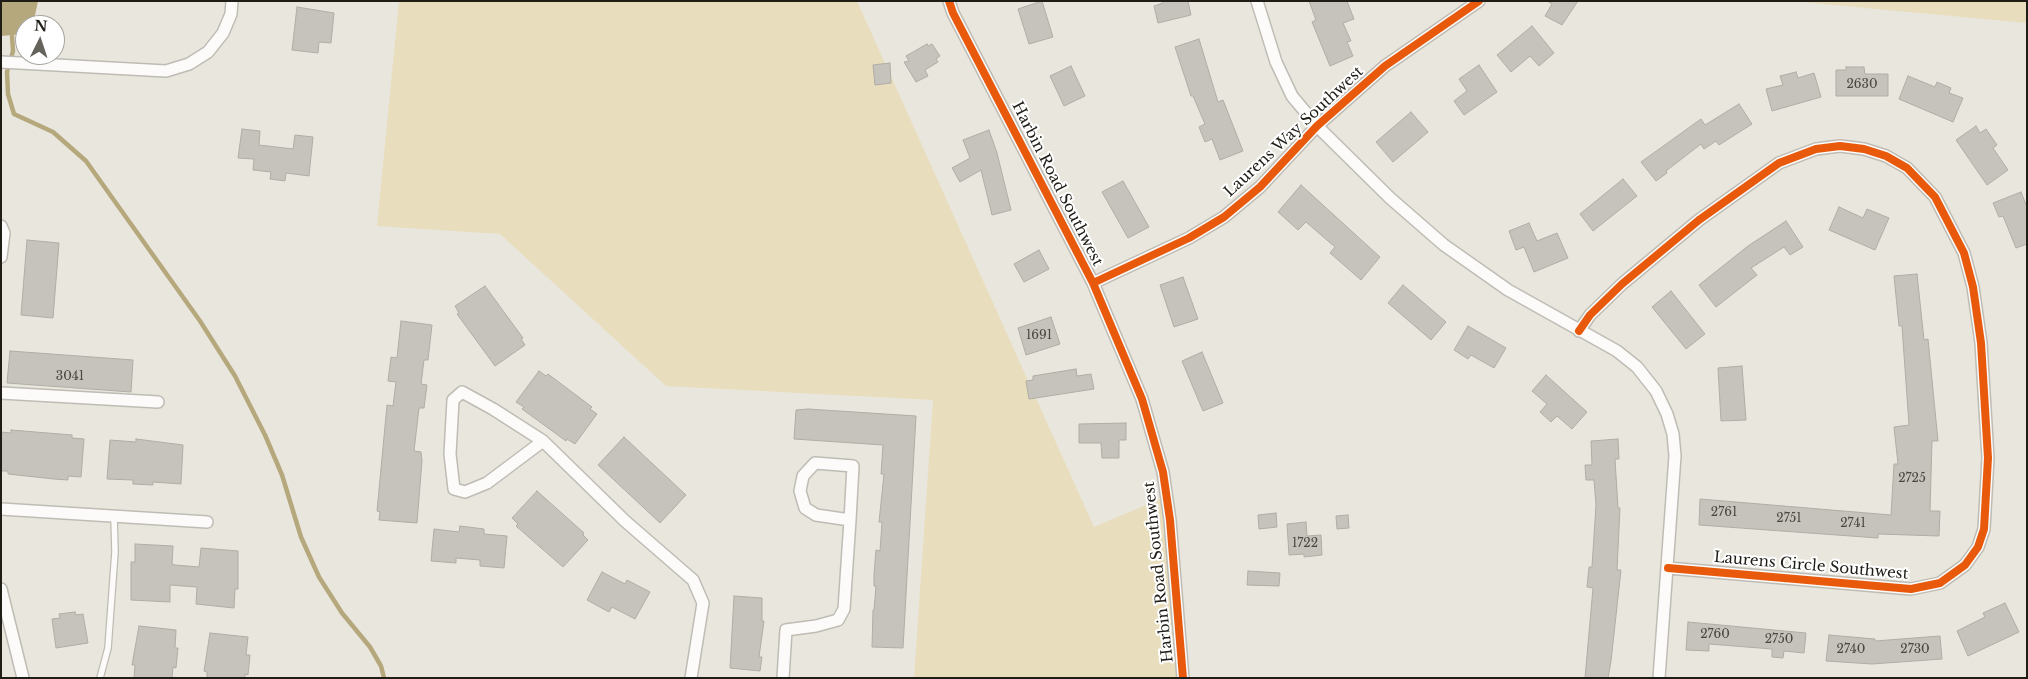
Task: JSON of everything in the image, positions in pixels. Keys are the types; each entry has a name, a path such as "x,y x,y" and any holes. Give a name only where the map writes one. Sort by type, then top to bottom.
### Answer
{"street":[{"path":"1,62 166,71 189,64 208,52 224,33 231,14 232,1"},
{"name":"Harbin Road Southwest","path":"949,1 953,13 1093,283 1142,399 1163,472 1170,520 1184,678"},
{"path":"1256,1 1276,62 1292,96 1317,126 1390,198 1444,245 1508,290 1617,351 1637,367 1656,391 1667,414 1673,434 1675,456 1659,678"},
{"name":"Laurens Way Southwest","path":"1093,283 1189,238 1224,217 1260,187 1317,126 1385,66 1479,1"},
{"name":"Laurens Circle Southwest","path":"1579,331 1590,315 1622,284 1699,220 1779,163 1816,148 1840,146 1864,149 1886,156 1907,168 1935,197 1964,254 1973,287 1981,343 1988,458 1984,529 1978,547 1965,565 1940,583 1911,589 1668,568"},
{"path":"1,226 4,233 1,257"},
{"path":"543,441 488,483 465,492 454,489 450,454 453,400 462,392 543,441 625,521 693,580 703,603 691,678"},
{"path":"1,393 158,402"},
{"path":"783,678 786,630 816,626 838,620 844,609 850,520 853,466 815,463 803,476 800,491 806,508 816,515 850,520"},
{"path":"1,509 207,522"},
{"path":"1,589 7,636 23,678"}],"lane":[{"path":"100,678 108,648 115,552 114,516"}],"shaded area":[{"path":"1,1 38,1 35,15 15,15 15,35 1,36"},
{"path":"399,1 857,1 1094,527 1167,496 1184,678 914,678 933,400 666,386 500,234 377,226"},
{"path":"1790,1 2027,1 2027,23"}],"building":[{"path":"1042,1 1053,37 1029,44 1018,9"},
{"path":"1162,1 1188,1 1191,15 1158,23 1154,6 1163,3"},
{"path":"1309,1 1347,1 1354,19 1343,23 1351,41 1347,42 1353,56 1330,66 1312,22 1316,20"},
{"path":"1547,1 1578,1 1562,25 1545,16 1552,4"},
{"path":"297,7 334,13 331,43 319,42 318,53 292,50"},
{"path":"1532,26 1554,53 1539,66 1530,56 1511,72 1497,55"},
{"path":"1199,39 1218,102 1223,100 1243,151 1220,160 1212,139 1205,142 1199,127 1205,124 1193,96 1191,96 1175,47"},
{"path":"927,44 928,46 932,44 940,56 936,59 938,62 925,70 928,76 916,82 904,62 909,61 906,56"},
{"path":"890,63 891,83 875,85 873,65"},
{"path":"1479,65 1497,92 1464,115 1454,101 1467,91 1459,79"},
{"path":"1071,66 1085,96 1064,106 1050,76"},
{"path":"1846,67 1864,67 1865,74 1888,74 1888,96 1836,96 1836,70 1846,70"},
{"path":"1796,72 1798,78 1814,73 1821,97 1772,111 1766,89 1783,85 1780,76"},
{"path":"1908,76 1935,87 1937,82 1951,88 1949,93 1963,98 1953,122 1899,99"},
{"path":"1739,104 1752,124 1719,145 1716,141 1704,149 1701,144 1656,181 1641,162 1701,119 1705,125"},
{"path":"1411,112 1428,132 1393,162 1376,142"},
{"path":"1976,126 1980,133 1986,129 1997,145 1993,148 2008,170 1987,185 1956,140"},
{"path":"242,129 260,131 259,145 293,149 295,135 313,137 309,176 286,173 285,181 270,179 271,172 253,170 254,159 238,158"},
{"path":"989,130 997,153 1011,210 992,215 981,170 960,182 952,168 970,158 963,140"},
{"path":"1623,179 1637,196 1593,231 1580,214"},
{"path":"1123,181 1149,227 1128,238 1102,192"},
{"path":"1301,185 1380,257 1361,280 1330,253 1335,247 1306,222 1298,230 1278,212"},
{"path":"2021,192 2027,207 2027,244 2016,248 2003,216 1999,217 1993,203"},
{"path":"1839,207 1863,218 1867,209 1889,218 1875,250 1829,230"},
{"path":"1786,221 1803,247 1790,255 1784,247 1751,268 1757,275 1716,307 1699,285 1748,246"},
{"path":"1529,223 1537,241 1557,233 1568,258 1534,272 1524,247 1516,250 1509,231"},
{"path":"27,240 59,243 53,318 21,315"},
{"path":"1039,250 1049,269 1024,282 1014,264"},
{"path":"1917,274 1924,340 1928,339 1938,441 1932,441 1930,511 1940,511 1939,536 1878,534 1878,538 1699,525 1700,499 1891,515 1894,464 1898,464 1894,427 1909,425 1902,326 1899,326 1894,276"},
{"path":"1183,277 1198,319 1174,327 1160,285"},
{"path":"1403,285 1446,322 1431,340 1388,303"},
{"path":"485,286 523,338 521,339 525,345 495,366 457,314 459,313 455,306"},
{"path":"1671,291 1705,334 1686,349 1652,307"},
{"path":"1051,317 1060,344 1026,355 1018,328"},
{"path":"401,321 432,325 428,360 424,360 421,384 427,385 424,408 419,408 414,451 421,452 422,461 417,523 379,520 380,512 377,511 387,405 393,406 396,382 388,381 391,357 397,358"},
{"path":"1468,326 1506,348 1494,368 1471,355 1468,359 1454,350"},
{"path":"10,351 133,360 131,392 7,383"},
{"path":"1202,352 1223,403 1203,411 1182,361"},
{"path":"1742,366 1746,420 1721,421 1718,368"},
{"path":"1076,369 1077,376 1091,374 1094,389 1029,399 1026,381 1033,380 1033,376"},
{"path":"539,371 546,376 548,374 592,407 590,409 597,414 575,444 567,439 566,441 522,409 524,407 516,402"},
{"path":"1546,375 1587,412 1572,429 1557,416 1551,422 1540,412 1547,404 1532,391"},
{"path":"808,409 916,416 903,648 872,647 876,586 874,586 874,574 876,550 880,551 882,522 879,522 884,474 881,474 883,445 794,439 796,410"},
{"path":"1126,423 1126,440 1119,440 1119,458 1102,458 1101,443 1079,443 1079,424"},
{"path":"11,430 72,435 72,438 84,439 81,477 68,476 68,480 54,479 8,474 8,471 1,471 1,432 11,433"},
{"path":"624,437 686,495 660,523 598,465"},
{"path":"136,439 183,445 181,484 153,482 153,485 133,484 133,480 107,479 110,440 136,442"},
{"path":"1618,439 1619,459 1615,459 1618,508 1620,508 1617,570 1621,570 1611,661 1608,678 1585,678 1593,588 1587,587 1589,567 1592,567 1596,505 1594,480 1586,480 1585,465 1592,465 1591,441"},
{"path":"537,491 584,533 583,535 588,540 563,567 516,526 518,524 512,518"},
{"path":"1276,513 1277,527 1259,529 1258,515"},
{"path":"1348,515 1349,528 1337,529 1336,516"},
{"path":"1306,522 1307,536 1321,535 1322,555 1304,557 1304,554 1289,555 1287,524"},
{"path":"460,526 484,529 484,534 507,536 504,568 480,566 480,560 456,558 456,563 431,561 434,529 459,532"},
{"path":"135,544 173,546 172,564 199,567 201,548 238,551 238,589 235,589 234,608 196,604 197,587 170,585 170,602 131,600 131,562 135,562"},
{"path":"1248,571 1280,573 1279,586 1247,585"},
{"path":"602,572 625,584 627,580 650,592 635,619 612,607 609,612 587,600"},
{"path":"734,596 762,598 762,621 764,621 759,657 762,657 760,671 730,668"},
{"path":"2005,603 2019,632 1968,656 1957,631 1985,617 1983,613"},
{"path":"75,612 76,615 83,614 88,643 56,648 52,619 60,618 59,614"},
{"path":"1688,622 1806,633 1804,653 1784,651 1783,658 1772,657 1772,649 1709,644 1709,651 1686,650"},
{"path":"139,626 176,630 175,648 178,648 176,668 173,667 172,678 134,678 135,665 132,665"},
{"path":"210,633 248,637 246,655 250,655 248,675 245,674 245,678 207,678 207,672 204,671"},
{"path":"1829,635 1875,639 1875,641 1940,636 1942,659 1872,664 1826,661"}],"waterway":[{"path":"12,36 13,51 7,72 8,94 14,114 53,132 86,161 200,321 235,376 265,435 282,475 301,537 319,577 342,613 370,647 381,666 384,678"}],"cycle path":[{"path":"949,1 953,13 1093,283 1142,399 1163,472 1170,520 1183,678"},
{"path":"1093,283 1189,238 1224,217 1260,187 1317,126 1385,66 1479,1"},
{"path":"1579,331 1590,315 1622,284 1699,220 1779,163 1816,149 1840,146 1864,149 1886,156 1907,168 1935,197 1964,253 1973,287 1981,343 1988,458 1984,529 1978,547 1965,565 1940,583 1911,589 1668,568"}]}
